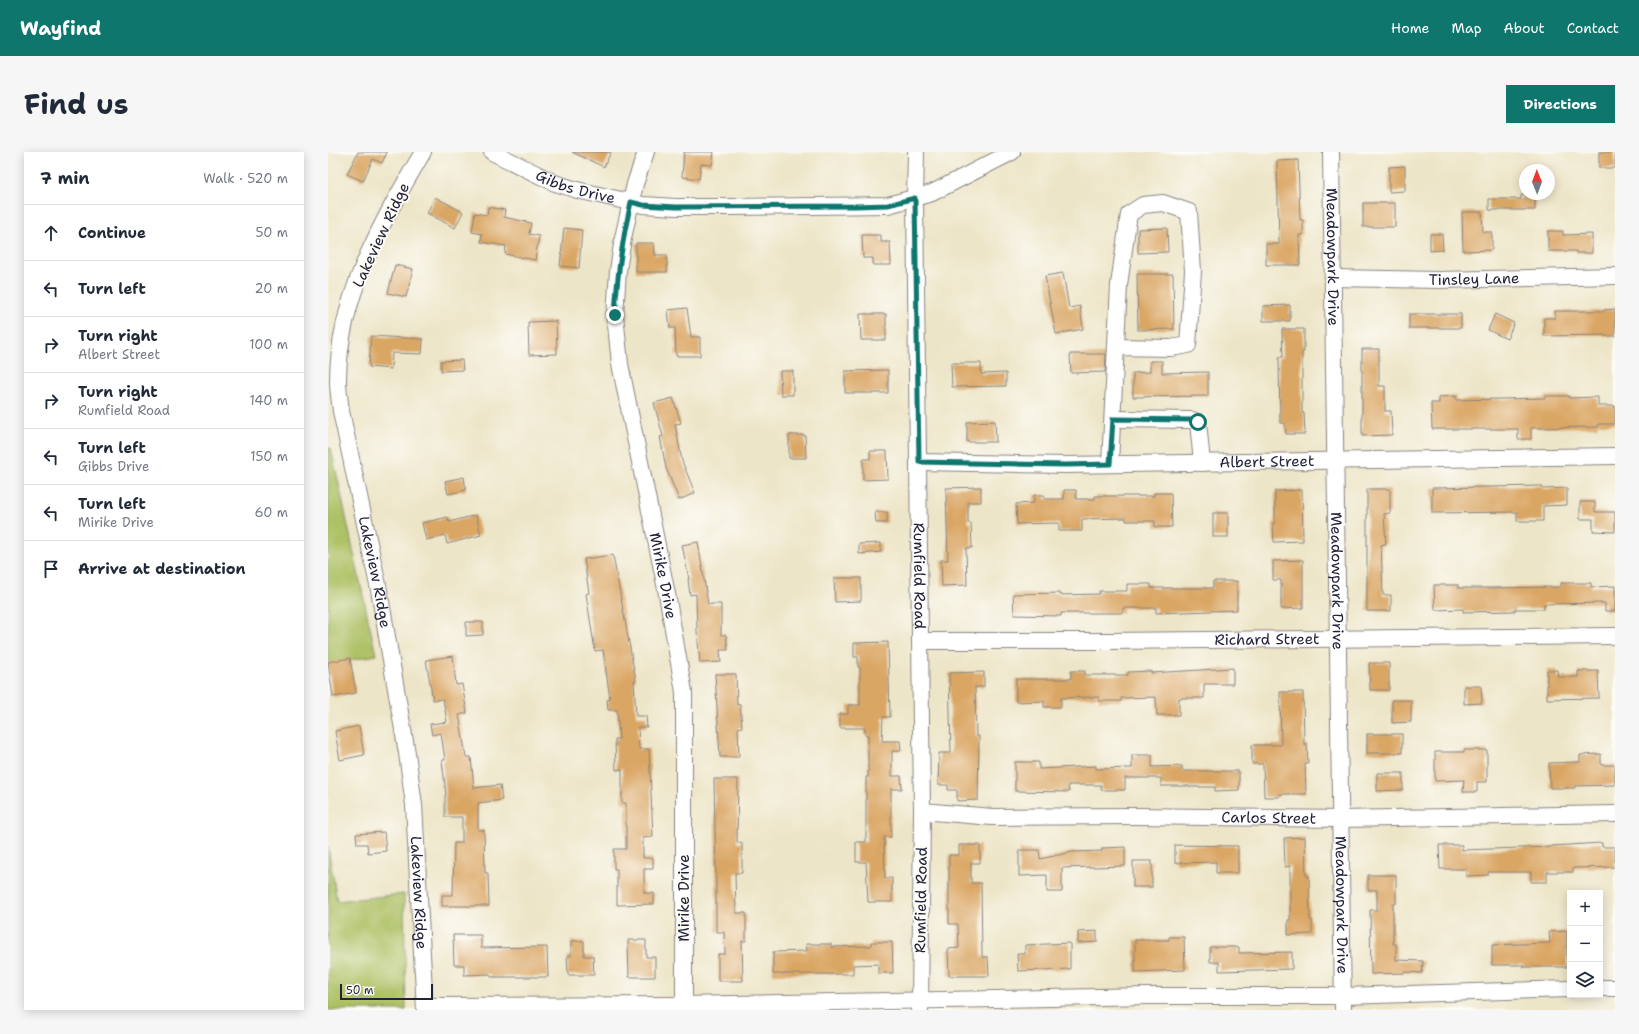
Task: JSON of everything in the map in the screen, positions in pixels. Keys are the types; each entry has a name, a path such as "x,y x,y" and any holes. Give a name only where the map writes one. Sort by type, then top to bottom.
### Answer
{"street":[{"name":"Lakeview Ridge","path":"423,152 393,204 371,248 354,290 345,327 338,381 341,411 379,590 407,753 414,804 425,1008"},
{"name":"Gibbs Drive","path":"492,152 555,182 576,190 643,205 676,207 888,205 932,193 1012,152"},
{"name":"Mirike Drive","path":"646,152 635,184 623,238 619,264 615,315 620,364 667,594 684,692 684,1005"},
{"name":"Rumfield Road","path":"916,152 915,198 922,811 920,1005"},
{"name":"Meadowpark Drive","path":"1331,152 1343,1003"},
{"path":"1110,464 1119,285 1129,214 1143,205 1163,203 1189,212 1192,271 1188,345 1171,348 1116,347"},
{"name":"Tinsley Lane","path":"1333,278 1439,280 1615,276"},
{"path":"1113,419 1192,420 1198,422 1202,463"},
{"name":"Albert Street","path":"919,462 1066,465 1615,456"},
{"name":"Richard Street","path":"920,641 1118,641 1615,636"},
{"name":"Carlos Street","path":"922,811 992,817 1136,816 1340,819 1615,814"},
{"path":"1603,988 1615,988"},
{"path":"425,1008 803,1002 883,1006 1149,996 1343,1003 1567,989"}],"green space":[{"path":"328,448 331,448 376,655 328,665"},
{"path":"328,847 337,901 404,894 406,1010 328,1010"}],"building":[{"path":"358,152 387,152 382,163 373,159 363,181 347,174"},
{"path":"572,152 611,152 604,167"},
{"path":"684,152 714,152 712,165 701,164 699,179 682,177"},
{"path":"1599,152 1615,152 1615,168 1599,168"},
{"path":"1298,160 1300,220 1303,220 1303,235 1299,235 1300,265 1266,265 1266,244 1279,244 1277,161"},
{"path":"1405,166 1405,191 1389,192 1389,167"},
{"path":"435,197 463,212 455,228 427,213"},
{"path":"1489,199 1535,200 1535,210 1489,210"},
{"path":"1363,203 1395,203 1395,227 1363,227"},
{"path":"488,207 505,210 504,217 531,223 529,234 539,236 535,260 505,254 506,246 481,242 482,234 472,232 475,213 487,215"},
{"path":"1462,212 1482,212 1483,232 1492,232 1492,250 1463,251"},
{"path":"564,228 582,230 579,268 560,266"},
{"path":"1167,228 1168,252 1138,253 1138,229"},
{"path":"1548,231 1563,231 1563,235 1592,234 1592,253 1576,253 1576,251 1548,251"},
{"path":"1430,234 1442,234 1443,250 1430,251"},
{"path":"862,235 881,235 881,242 890,242 891,265 873,265 873,258 863,258"},
{"path":"636,243 654,243 655,255 667,255 667,272 636,272"},
{"path":"395,265 413,269 406,297 388,293"},
{"path":"1063,273 1069,308 1080,306 1083,329 1056,334 1045,276"},
{"path":"1137,274 1173,274 1174,329 1138,330"},
{"path":"1290,305 1290,321 1263,321 1263,306"},
{"path":"687,308 691,337 700,337 700,356 676,356 675,328 670,328 668,310"},
{"path":"1615,309 1615,336 1544,336 1544,318 1555,318 1555,311 1604,311"},
{"path":"860,314 886,314 886,340 861,340"},
{"path":"1409,314 1461,314 1461,328 1409,328"},
{"path":"1495,314 1514,323 1507,339 1488,330"},
{"path":"556,321 557,354 529,355 528,322"},
{"path":"1282,329 1304,329 1304,352 1302,352 1302,413 1304,413 1305,434 1286,434 1285,423 1280,423 1279,357 1283,357"},
{"path":"371,336 423,339 422,354 392,353 391,369 369,367"},
{"path":"1362,349 1379,349 1379,386 1385,386 1385,411 1391,411 1392,435 1362,436"},
{"path":"1070,354 1106,354 1105,372 1071,373"},
{"path":"462,360 463,370 441,371 441,361"},
{"path":"1150,361 1162,361 1162,373 1208,372 1208,396 1133,397 1133,373 1150,372"},
{"path":"951,363 981,363 981,374 1006,373 1006,386 952,387"},
{"path":"888,370 888,393 845,393 845,371"},
{"path":"780,371 793,371 793,395 781,395"},
{"path":"1456,396 1456,400 1545,398 1545,396 1569,396 1569,398 1598,397 1598,406 1615,406 1615,424 1598,424 1598,427 1531,428 1531,439 1518,439 1518,429 1432,429 1431,403 1439,403 1439,397"},
{"path":"673,398 681,423 675,424 682,461 695,493 679,500 666,468 660,437 663,436 654,403"},
{"path":"995,421 996,442 967,442 967,422"},
{"path":"789,435 805,435 806,458 789,458"},
{"path":"870,451 887,451 888,479 863,480 863,459 870,459"},
{"path":"464,477 466,490 448,494 445,481"},
{"path":"1542,486 1543,489 1567,488 1567,505 1543,506 1543,521 1517,521 1517,512 1432,513 1432,488"},
{"path":"981,487 981,502 968,502 968,523 971,523 972,548 966,548 967,585 942,586 941,560 948,560 946,488"},
{"path":"1367,489 1390,489 1390,513 1384,514 1386,544 1381,545 1383,595 1391,595 1391,611 1367,611"},
{"path":"1064,490 1076,490 1076,499 1095,499 1095,496 1154,496 1154,493 1171,493 1172,527 1155,527 1155,521 1126,521 1126,518 1082,519 1082,531 1059,531 1059,523 1017,524 1016,504 1034,503 1034,495 1044,495 1045,499 1064,499"},
{"path":"1302,490 1303,541 1274,542 1273,523 1275,523 1275,491"},
{"path":"1580,502 1595,502 1595,512 1615,512 1615,532 1593,531 1593,519 1580,519"},
{"path":"875,512 887,512 887,523 876,523"},
{"path":"1213,513 1228,513 1228,537 1213,537"},
{"path":"476,515 481,535 447,544 445,535 426,540 422,523 448,517 449,522"},
{"path":"698,542 708,604 721,604 721,635 726,635 728,650 720,650 721,662 700,663 696,594 690,595 689,579 682,545"},
{"path":"881,543 881,552 859,554 859,544"},
{"path":"613,555 636,681 634,681 636,716 646,716 647,727 638,727 639,749 649,749 653,837 643,838 643,858 653,858 653,869 644,869 644,893 654,893 654,904 617,905 617,869 614,869 614,849 626,849 626,803 622,803 622,769 616,770 615,739 619,739 617,710 608,710 607,700 610,699 603,650 595,651 586,594 589,593 584,559"},
{"path":"1303,560 1303,608 1281,609 1281,580 1273,580 1273,561"},
{"path":"834,578 861,578 861,601 835,602"},
{"path":"1213,581 1237,581 1237,610 1156,613 1156,608 1123,608 1123,613 1061,613 1061,616 1014,615 1013,594 1099,594 1099,591 1127,591 1127,584 1151,584 1151,588 1213,588"},
{"path":"1561,583 1591,583 1591,587 1615,586 1615,611 1605,611 1605,603 1544,604 1544,609 1515,609 1515,611 1463,612 1463,609 1435,610 1434,585 1458,585 1458,588 1561,587"},
{"path":"466,622 483,622 483,635 466,636"},
{"path":"888,642 890,717 883,717 882,741 900,741 901,751 892,751 892,776 901,776 902,789 891,789 891,837 884,837 885,878 892,878 892,902 868,902 866,862 856,862 856,842 866,842 866,777 868,777 868,735 865,735 865,728 840,728 840,714 848,714 848,705 860,705 860,667 858,667 858,657 854,657 854,643"},
{"path":"453,656 456,685 462,684 467,713 459,715 466,757 471,757 474,788 500,785 502,800 478,803 478,830 484,830 485,873 488,873 489,906 442,906 442,895 453,895 454,843 462,843 462,817 445,817 446,795 442,760 445,760 441,733 432,735 430,724 447,722 443,699 433,700 426,660"},
{"path":"350,658 356,693 333,697 328,662"},
{"path":"1369,663 1389,663 1389,690 1370,690"},
{"path":"1233,668 1233,684 1204,684 1204,698 1179,698 1179,715 1157,715 1156,697 1121,698 1121,701 1099,701 1099,697 1061,698 1061,707 1044,707 1044,701 1016,702 1016,679 1071,679 1071,671 1085,671 1085,675 1128,675 1128,672 1151,671 1151,673"},
{"path":"1547,670 1557,670 1558,677 1578,677 1578,671 1598,671 1599,698 1547,699"},
{"path":"984,672 984,687 975,687 976,736 979,736 978,800 957,801 957,790 948,790 948,785 938,785 939,753 951,753 949,673"},
{"path":"715,674 736,674 737,705 740,704 742,727 738,728 739,757 720,757"},
{"path":"1464,686 1481,686 1482,703 1464,704"},
{"path":"1280,692 1303,692 1304,744 1307,744 1308,763 1305,763 1306,794 1279,794 1279,797 1264,797 1263,764 1252,764 1252,745 1281,745"},
{"path":"1392,700 1411,700 1411,722 1392,723"},
{"path":"359,726 364,755 340,760 335,731"},
{"path":"1367,734 1402,734 1402,753 1367,753"},
{"path":"1464,750 1487,750 1487,782 1477,782 1477,792 1463,792 1464,780 1435,781 1435,752 1464,752"},
{"path":"1601,754 1601,765 1615,765 1615,785 1550,788 1549,763 1580,762 1580,755"},
{"path":"1132,755 1152,755 1152,767 1182,766 1182,771 1239,771 1239,790 1215,791 1215,787 1161,786 1161,778 1125,778 1125,790 1101,790 1101,785 1068,785 1069,792 1015,791 1015,762 1039,762 1039,769 1096,766 1096,769 1132,768"},
{"path":"1377,773 1403,773 1403,790 1377,791"},
{"path":"714,779 738,779 737,843 742,843 742,873 735,873 736,913 746,913 746,941 742,941 743,981 718,981 718,954 725,954 724,932 716,932"},
{"path":"384,832 386,851 368,853 367,844 357,844 356,834"},
{"path":"1305,837 1306,876 1309,876 1310,920 1312,920 1312,934 1288,935 1288,920 1290,920 1290,866 1285,867 1284,838"},
{"path":"1602,843 1602,847 1615,847 1615,867 1573,868 1573,872 1547,872 1547,882 1531,882 1531,872 1488,872 1488,875 1466,876 1466,869 1440,869 1439,845 1462,845 1462,850 1551,847"},
{"path":"959,845 980,845 980,863 971,863 971,883 981,883 982,957 988,957 989,976 949,976 948,949 959,948 958,924 949,924 949,855 959,855"},
{"path":"1175,845 1238,846 1238,873 1216,873 1216,862 1175,863"},
{"path":"1125,847 1125,866 1062,868 1062,892 1047,892 1047,875 1019,876 1019,850 1039,850 1040,859 1072,852 1102,851 1102,848"},
{"path":"1133,861 1152,861 1152,887 1133,887"},
{"path":"1368,875 1396,875 1396,904 1393,904 1393,944 1396,944 1396,960 1423,961 1422,973 1404,972 1371,974 1370,910 1377,910 1377,890 1368,890"},
{"path":"1097,931 1097,942 1078,943 1078,932"},
{"path":"1567,931 1567,967 1492,965 1492,945 1550,943 1549,932"},
{"path":"453,935 481,935 481,948 547,947 548,977 491,977 490,974 464,975 464,965 454,965"},
{"path":"1169,937 1184,937 1185,970 1135,972 1135,940 1169,940"},
{"path":"628,940 646,940 646,957 655,957 655,977 629,977"},
{"path":"571,941 584,941 584,956 593,956 594,975 568,975 567,956 571,956"},
{"path":"871,942 892,942 893,973 878,973 878,964 853,965 853,974 773,974 773,952 807,951 806,944 831,944 831,947 871,946"},
{"path":"1070,943 1070,969 1018,971 1017,954 1025,954 1025,945"},
{"path":"1210,947 1239,947 1239,953 1292,952 1292,969 1219,971 1219,962 1210,962"}],"route":[{"path":"615,315 618,271 631,202 643,205 729,208 888,205 915,198 919,462 1066,465 1110,464 1113,419 1192,420 1198,422"}]}
